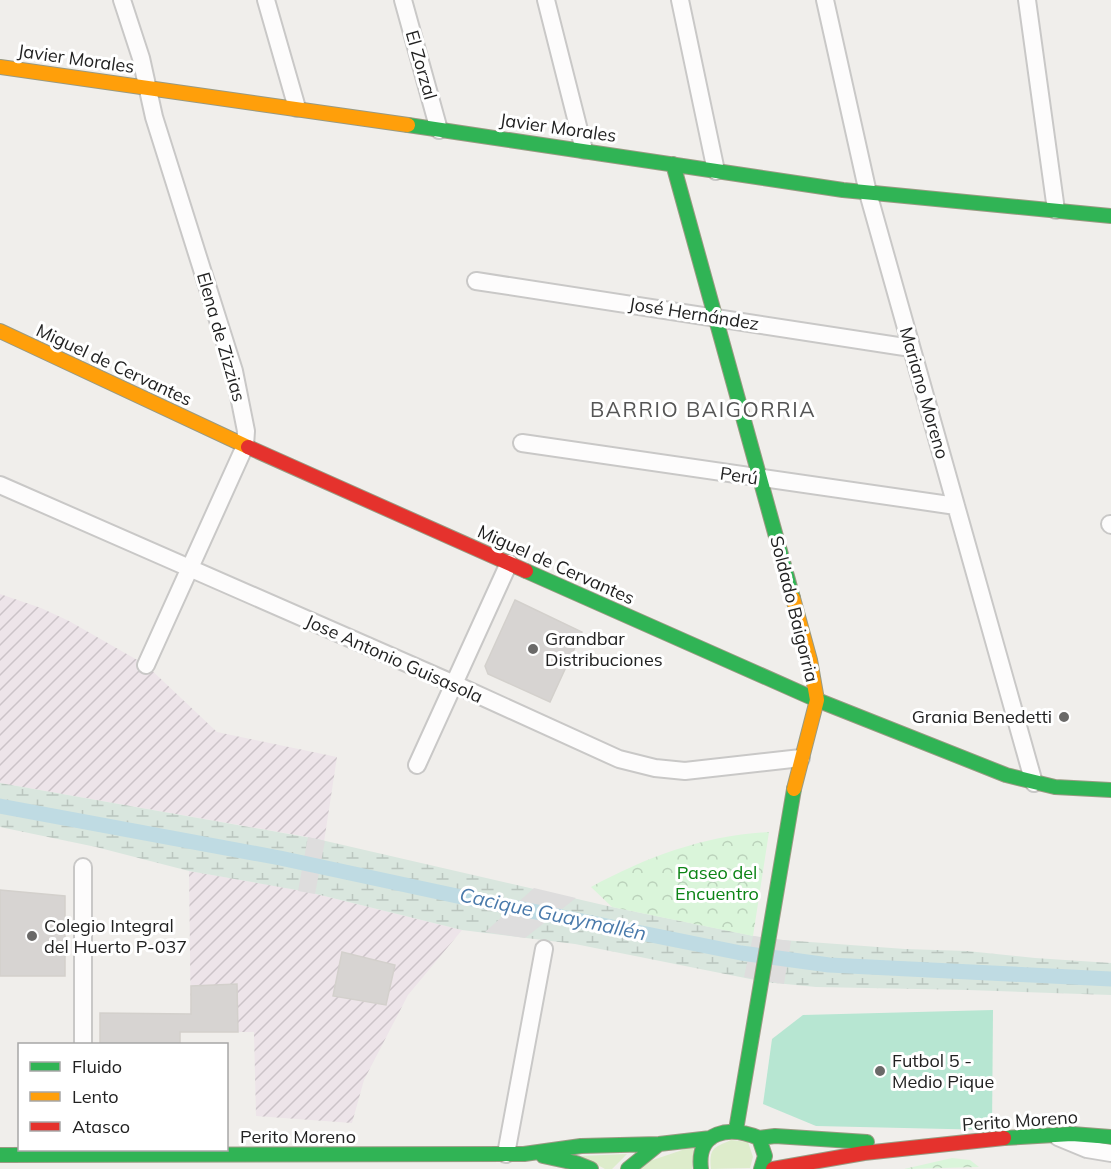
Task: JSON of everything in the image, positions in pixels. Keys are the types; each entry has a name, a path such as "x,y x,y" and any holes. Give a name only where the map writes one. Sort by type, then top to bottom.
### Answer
{"main road":[{"name":"Javier Morales","path":"0,66 868,193 1111,216"},
{"name":"Soldado Baigorria","path":"673,164 810,660 817,700 801,758 788,822 736,1130"},
{"name":"Miguel de Cervantes","path":"0,331 245,446 817,700 1006,775 1034,783 1075,790 1111,790"},
{"name":"Perito Moreno","path":"0,1155 82,1152 524,1154 581,1146 658,1144 711,1138 736,1130"},
{"path":"736,1130 759,1138 765,1156 761,1169"},
{"name":"Perito Moreno","path":"773,1169 846,1155 931,1146 1052,1135 1111,1137"},
{"name":"Perito Moreno","path":"759,1138 775,1136 931,1146"},
{"path":"701,1169 699,1158 701,1150 711,1138"},
{"path":"628,1169 658,1144"},
{"name":"Perito Moreno","path":"524,1154 558,1159 591,1169"}],"street":[{"name":"Elena de Zizzias","path":"122,0 141,58 154,117 234,371 246,431 245,446 146,665"},
{"path":"266,0 297,108"},
{"name":"El Zorzal","path":"403,0 439,130"},
{"path":"546,0 584,150"},
{"path":"680,0 716,171"},
{"name":"Mariano Moreno","path":"825,0 868,193 1034,783"},
{"path":"1027,0 1056,210"},
{"name":"José Hernández","path":"476,281 911,348"},
{"name":"Perú","path":"522,444 956,506"},
{"name":"Jose Antonio Guisasola","path":"0,485 189,570 452,683 619,759 671,770 698,771 801,758"},
{"path":"417,765 508,563"},
{"path":"83,867 83,1043"},
{"path":"506,1154 544,949"},
{"path":"1052,1135 1087,1149 1111,1153"}],"shaded area":[{"path":"0,594 41,608 69,621 146,665 217,732 337,757 316,894 462,930 408,995 364,1080 352,1123 256,1116 254,1032 191,1032 189,871 298,890 308,837 0,783"}],"green space":[{"path":"0,783 317,839 612,907 769,939 967,951 1111,963 1111,995 816,987 765,982 575,944 462,930 308,892 189,871 96,847 0,827"},
{"name":"Paseo del Encuentro","path":"769,832 753,936 612,907 591,887 633,866 677,849 722,838"},
{"name":"Futbol 5 - Medio Pique","path":"993,1010 992,1130 816,1126 763,1104 772,1039 803,1015"},
{"path":"731,1140 748,1142 753,1157 750,1168 711,1169 711,1157 714,1150"},
{"path":"694,1146 692,1169 638,1169 644,1163"},
{"path":"627,1154 612,1169 605,1169 581,1156"},
{"path":"952,1158 970,1160 979,1167 904,1169"}],"pier":[{"path":"308,837 325,841 315,894 298,891"},
{"path":"534,888 576,898 525,938 485,932"},
{"path":"753,936 791,941 784,984 744,977"}],"building":[{"name":"Grandbar Distribuciones","path":"515,600 582,632 550,702 488,674 485,666"},
{"name":"Colegio Integral del Huerto P-037","path":"0,890 65,896 65,976 0,976"},
{"path":"342,952 395,965 386,1005 333,996"},
{"path":"237,984 238,1032 180,1032 180,1043 100,1043 100,1013 191,1014 191,986"}],"waterway":[{"name":"Cacique Guaymallén","path":"0,806 280,858 741,953 829,965 1111,979"}],"traffic: fast":[{"path":"408,125 843,190 1111,216"},
{"path":"673,164 793,598"},
{"path":"526,571 817,700 1006,775 1055,787 1111,790"},
{"path":"736,1130 794,789"},
{"path":"701,1169 704,1146 717,1134 727,1132 748,1134 759,1138 765,1156 761,1169"},
{"path":"1004,1138 1072,1134 1111,1137"},
{"path":"759,1138 775,1136 867,1142"},
{"path":"0,1155 524,1154 581,1146 659,1144 711,1138"},
{"path":"628,1169 659,1144"},
{"path":"543,1156 576,1163 591,1169"}],"traffic: slow":[{"path":"0,67 408,125"},
{"path":"0,331 248,447"},
{"path":"793,598 810,660 817,700 794,789"}],"traffic: jam":[{"path":"248,447 526,571"},
{"path":"773,1169 864,1153 1004,1138"}],"place":[{"name":"Grandbar Distribuciones","path":"533,649"},
{"name":"Grania Benedetti","path":"1064,717"},
{"name":"Colegio Integral del Huerto P-037","path":"32,936"},
{"name":"Futbol 5 - Medio Pique","path":"880,1071"}],"district":[{"name":"BARRIO BAIGORRIA","path":"703,410"}]}
